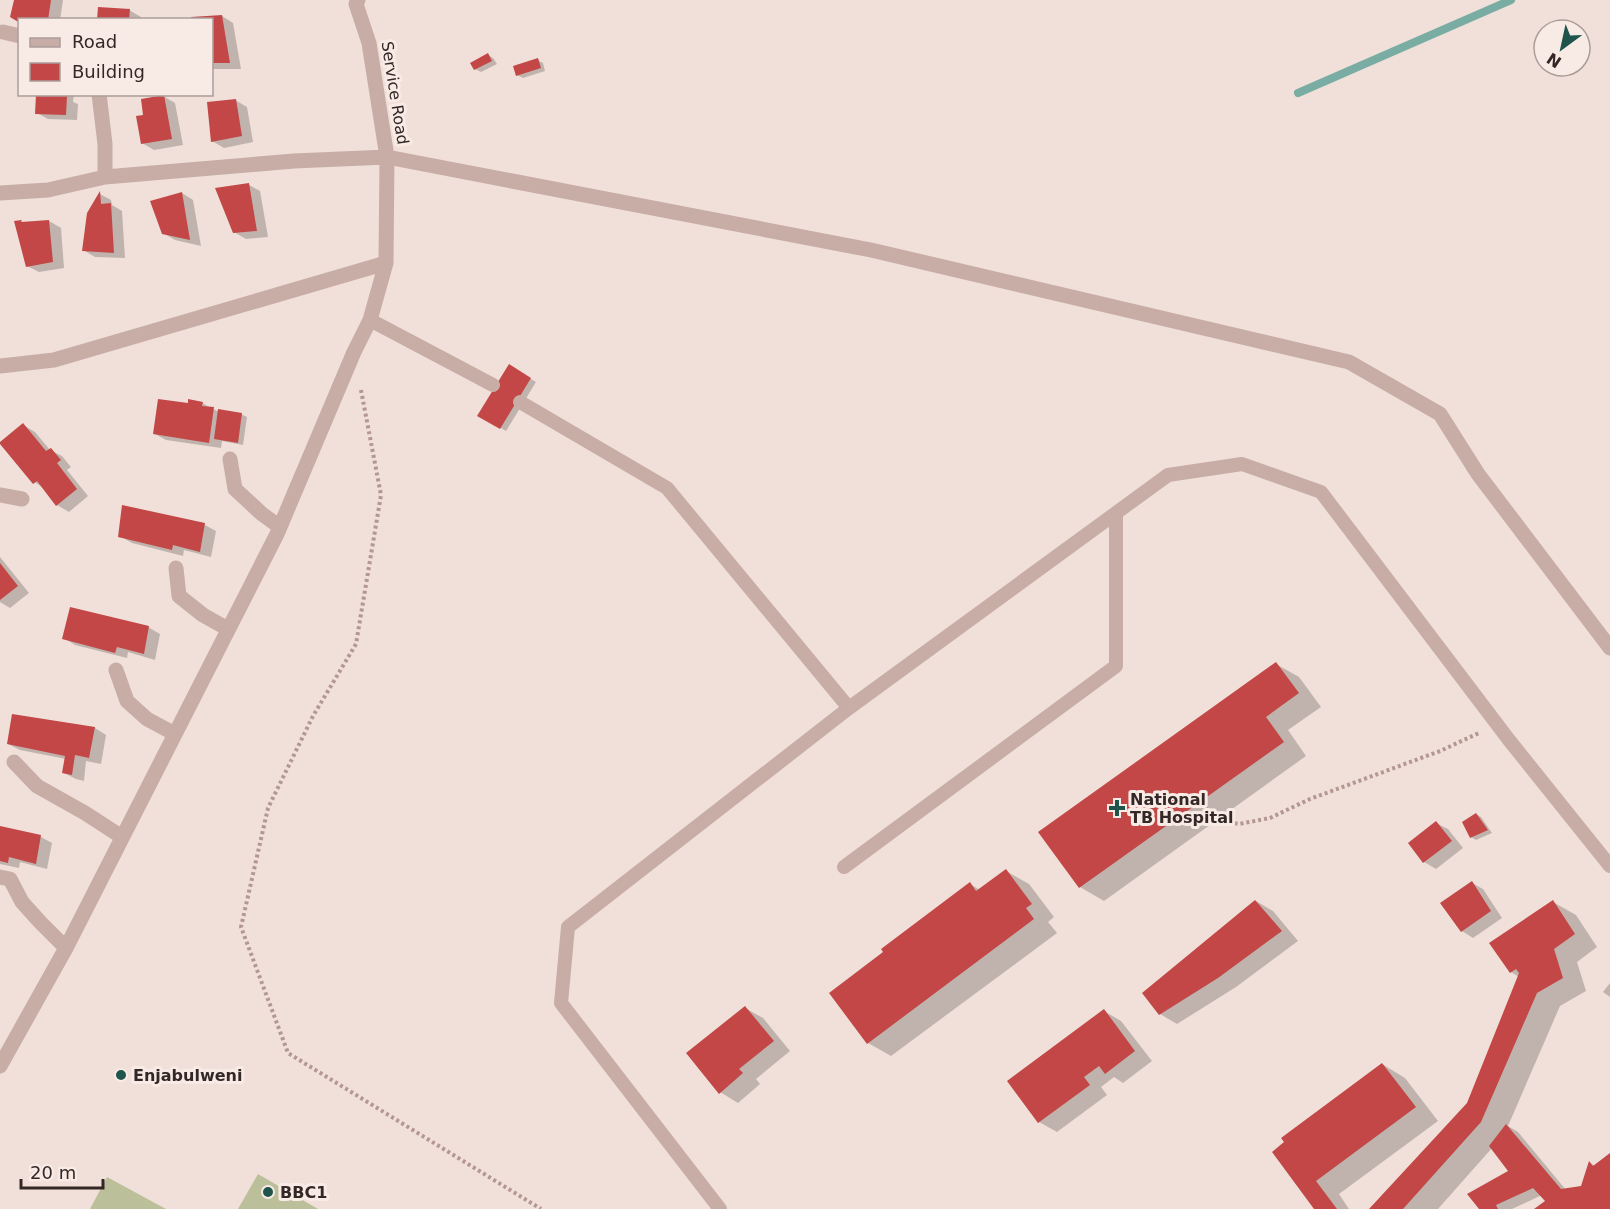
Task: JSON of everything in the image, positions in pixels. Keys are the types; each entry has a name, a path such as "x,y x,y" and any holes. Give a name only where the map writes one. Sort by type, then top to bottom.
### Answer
{"street":[{"name":"Service Road","path":"0,1066 4,1049 66,948 280,527 354,352 370,320 386,263 387,157 369,42 356,4 358,0"},
{"path":"3,32 18,36"},
{"path":"99,96 105,144 105,177"},
{"path":"0,193 48,190 105,177 294,161 387,157 871,250 1349,362 1440,414 1478,474 1610,648"},
{"path":"0,366 54,360 386,263"},
{"path":"230,459 235,489 280,527"},
{"path":"0,495 22,499"},
{"path":"176,568 179,596 203,615 228,629"},
{"path":"116,670 127,701 147,719 175,734"},
{"path":"14,762 37,786 122,837"},
{"path":"0,878 10,879 22,902 66,948"}],"lane":[{"path":"370,320 493,385"},
{"path":"520,402 667,488 849,708"},
{"path":"720,1209 561,1003 568,927 849,708 1168,475 1242,464 1321,492 1509,740 1610,866"},
{"path":"844,867 1116,666 1116,514"}],"path":[{"path":"354,352 381,495 356,644 313,716 268,808 241,927 288,1053 541,1209"},
{"path":"1205,807 1214,819 1239,824 1270,818 1310,799 1431,754 1483,731"}],"green space":[{"name":"BBC1","path":"258,1174 318,1209 238,1209"},
{"path":"107,1177 166,1209 90,1209"}],"building":[{"path":"14,0 51,0 48,18 18,18 18,22 10,17"},
{"path":"98,7 130,9 129,18 97,18"},
{"path":"222,15 230,63 213,63 213,18 191,17"},
{"path":"488,53 492,61 474,70 470,63"},
{"path":"538,58 541,68 516,76 513,66"},
{"path":"36,96 67,96 66,115 35,114"},
{"path":"164,96 172,139 141,144 136,116 143,115 141,99"},
{"path":"236,99 242,136 211,142 207,102"},
{"path":"249,183 257,231 233,233 215,188"},
{"path":"100,191 101,204 111,203 114,253 82,251 87,213"},
{"path":"182,192 190,240 162,234 150,201"},
{"path":"22,220 21,222 49,220 53,262 26,267 14,221"},
{"path":"509,364 531,378 500,429 477,416"},
{"path":"158,399 188,403 188,399 203,402 202,406 214,407 209,443 153,434"},
{"path":"218,409 242,413 238,443 214,439"},
{"path":"23,423 46,451 51,448 61,460 57,463 77,489 56,506 37,481 33,484 0,444"},
{"path":"122,505 205,523 200,552 173,545 172,550 118,537"},
{"path":"0,563 18,586 0,600"},
{"path":"70,607 149,626 144,654 117,647 115,653 62,639"},
{"path":"1276,662 1299,693 1266,717 1284,742 1079,888 1038,832"},
{"path":"12,714 95,727 89,758 75,755 72,775 62,773 65,756 7,744"},
{"path":"1476,813 1488,830 1470,838 1462,822"},
{"path":"1436,821 1452,841 1423,863 1408,843"},
{"path":"0,826 41,835 36,864 9,857 8,863 0,861"},
{"path":"1006,869 1032,904 1026,908 1034,919 867,1044 829,993 883,952 881,949 970,882 976,891"},
{"path":"1472,881 1491,911 1461,932 1440,903"},
{"path":"1255,900 1282,931 1218,978 1159,1015 1142,993"},
{"path":"1553,900 1575,934 1554,949 1563,978 1537,993 1481,1122 1403,1209 1369,1209 1467,1103 1519,973 1516,969 1510,973 1489,943"},
{"path":"745,1006 774,1041 739,1069 743,1073 719,1094 686,1053"},
{"path":"1104,1009 1135,1051 1105,1074 1099,1066 1084,1077 1090,1085 1038,1123 1007,1081"},
{"path":"1382,1063 1416,1107 1316,1181 1337,1209 1314,1209 1272,1152 1284,1142 1281,1138"},
{"path":"1506,1124 1561,1189 1581,1186 1589,1161 1593,1166 1610,1153 1610,1209 1534,1209 1545,1201 1533,1188 1496,1205 1498,1209 1479,1209 1467,1194 1508,1171 1489,1146"}],"waterway":[{"path":"1298,93 1511,0"}],"place":[{"name":"National TB Hospital","path":"1117,808"},
{"name":"Enjabulweni","path":"121,1075"},
{"name":"BBC1","path":"268,1192"}]}
